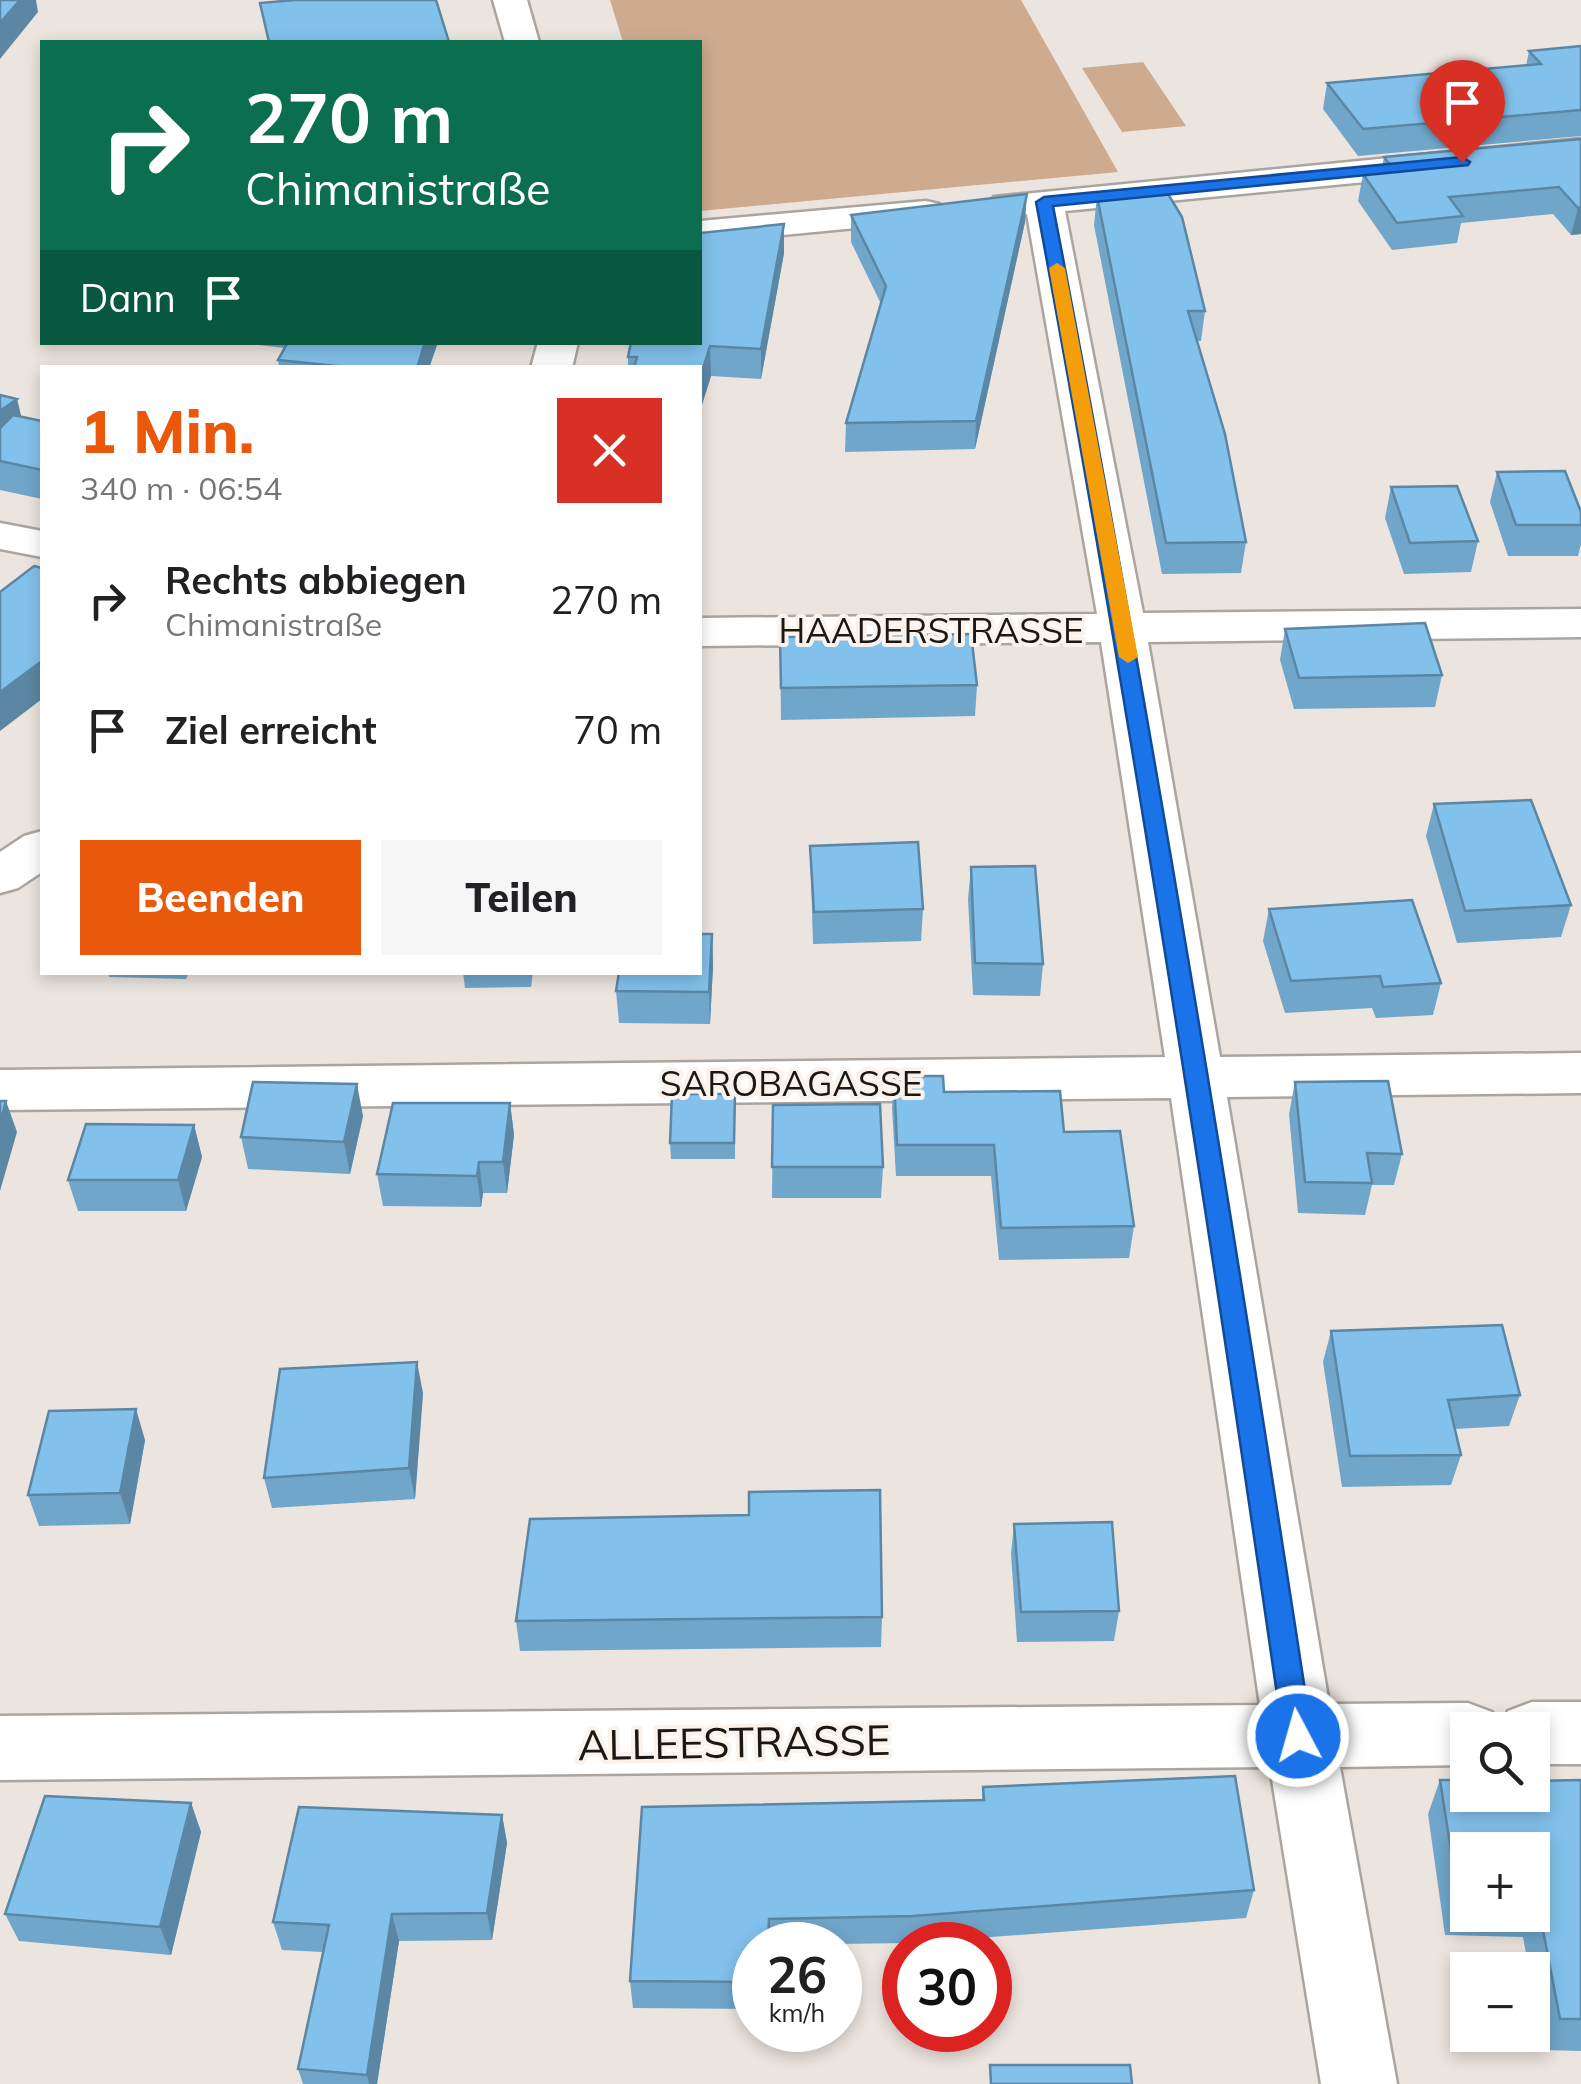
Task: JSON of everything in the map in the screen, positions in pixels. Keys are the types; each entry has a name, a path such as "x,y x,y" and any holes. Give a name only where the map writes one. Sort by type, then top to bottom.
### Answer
{"street":[{"path":"510,0 521,40"},
{"path":"702,232 1581,150"},
{"path":"1044,202 1124,628 1200,1079 1298,1736 1359,2084"},
{"path":"0,536 40,544"},
{"name":"HAADERSTRASSE","path":"702,632 1581,623"},
{"path":"0,876 40,849"},
{"name":"SAROBAGASSE","path":"0,1090 1581,1073"},
{"path":"1550,1733 1581,1732"},
{"name":"ALLEESTRASSE","path":"0,1748 1450,1734"}],"shaded area":[{"path":"610,0 1021,0 1118,172 702,211 702,40 622,40"},
{"path":"1143,62 1187,126 1122,132 1082,68"}],"building":[{"path":"0,0 20,0 0,23"},
{"path":"436,0 448,40 269,40 260,3"},
{"path":"1581,46 1581,110 1363,129 1327,83 1541,64 1529,51"},
{"path":"1581,139 1578,208 1559,187 1449,197 1463,216 1397,223 1363,174 1395,171 1384,157"},
{"path":"1165,189 1182,217 1205,311 1188,311 1225,434 1246,542 1166,543 1097,196"},
{"path":"1027,194 976,421 846,423 886,286 851,215"},
{"path":"784,224 761,349 710,346 702,372 702,365 635,365 637,357 628,357 630,345 702,345 702,233"},
{"path":"286,345 424,345 418,365 327,365 278,360"},
{"path":"0,395 17,399 0,411"},
{"path":"13,415 40,421 40,470 0,461 0,428"},
{"path":"1565,471 1581,512 1581,525 1516,525 1497,472"},
{"path":"1457,486 1478,541 1410,543 1391,487"},
{"path":"34,566 40,568 40,662 0,692 0,592"},
{"path":"1425,623 1442,675 1299,678 1285,629"},
{"path":"971,634 977,685 781,688 780,637"},
{"path":"1531,800 1571,905 1465,911 1434,804"},
{"path":"918,842 923,909 814,912 810,846"},
{"path":"1035,866 1043,964 975,963 971,867"},
{"path":"1412,900 1441,983 1383,987 1380,976 1291,981 1269,909"},
{"path":"702,934 712,934 709,992 616,991 619,975 702,975"},
{"path":"894,1076 943,1076 944,1092 1060,1091 1064,1132 1120,1131 1134,1226 1001,1228 994,1145 897,1145"},
{"path":"1388,1081 1402,1154 1367,1153 1372,1183 1305,1182 1295,1082"},
{"path":"253,1082 357,1084 344,1142 241,1137"},
{"path":"672,1094 735,1094 734,1143 670,1143"},
{"path":"0,1101 6,1101 0,1123"},
{"path":"393,1103 510,1103 503,1162 479,1162 477,1176 377,1174"},
{"path":"880,1104 883,1167 772,1167 773,1105"},
{"path":"86,1124 194,1125 178,1180 68,1180"},
{"path":"1502,1325 1520,1395 1448,1400 1461,1455 1350,1456 1331,1331"},
{"path":"417,1362 409,1468 264,1478 280,1369"},
{"path":"136,1409 120,1493 28,1495 49,1411"},
{"path":"880,1490 882,1617 516,1621 530,1519 749,1515 749,1492"},
{"path":"1112,1522 1119,1611 1021,1612 1014,1524"},
{"path":"1235,1776 1254,1890 913,1916 732,1922 732,1982 630,1981 642,1807 984,1800 983,1787"},
{"path":"1440,1780 1450,1780 1450,1812 1550,1812 1550,1781 1581,1780 1581,2019 1560,2019 1543,1932 1550,1932 1550,1832 1450,1832 1450,1844"},
{"path":"45,1796 191,1803 160,1927 5,1914"},
{"path":"299,1807 502,1815 487,1913 392,1914 367,2075 298,2069 329,1925 273,1922"},
{"path":"990,2065 1130,2065 1132,2084 991,2084"}],"slow traffic":[{"path":"1057,268 1128,657"}],"route":[{"path":"1298,1736 1200,1079 1120,604 1044,202 1462,162"}]}
